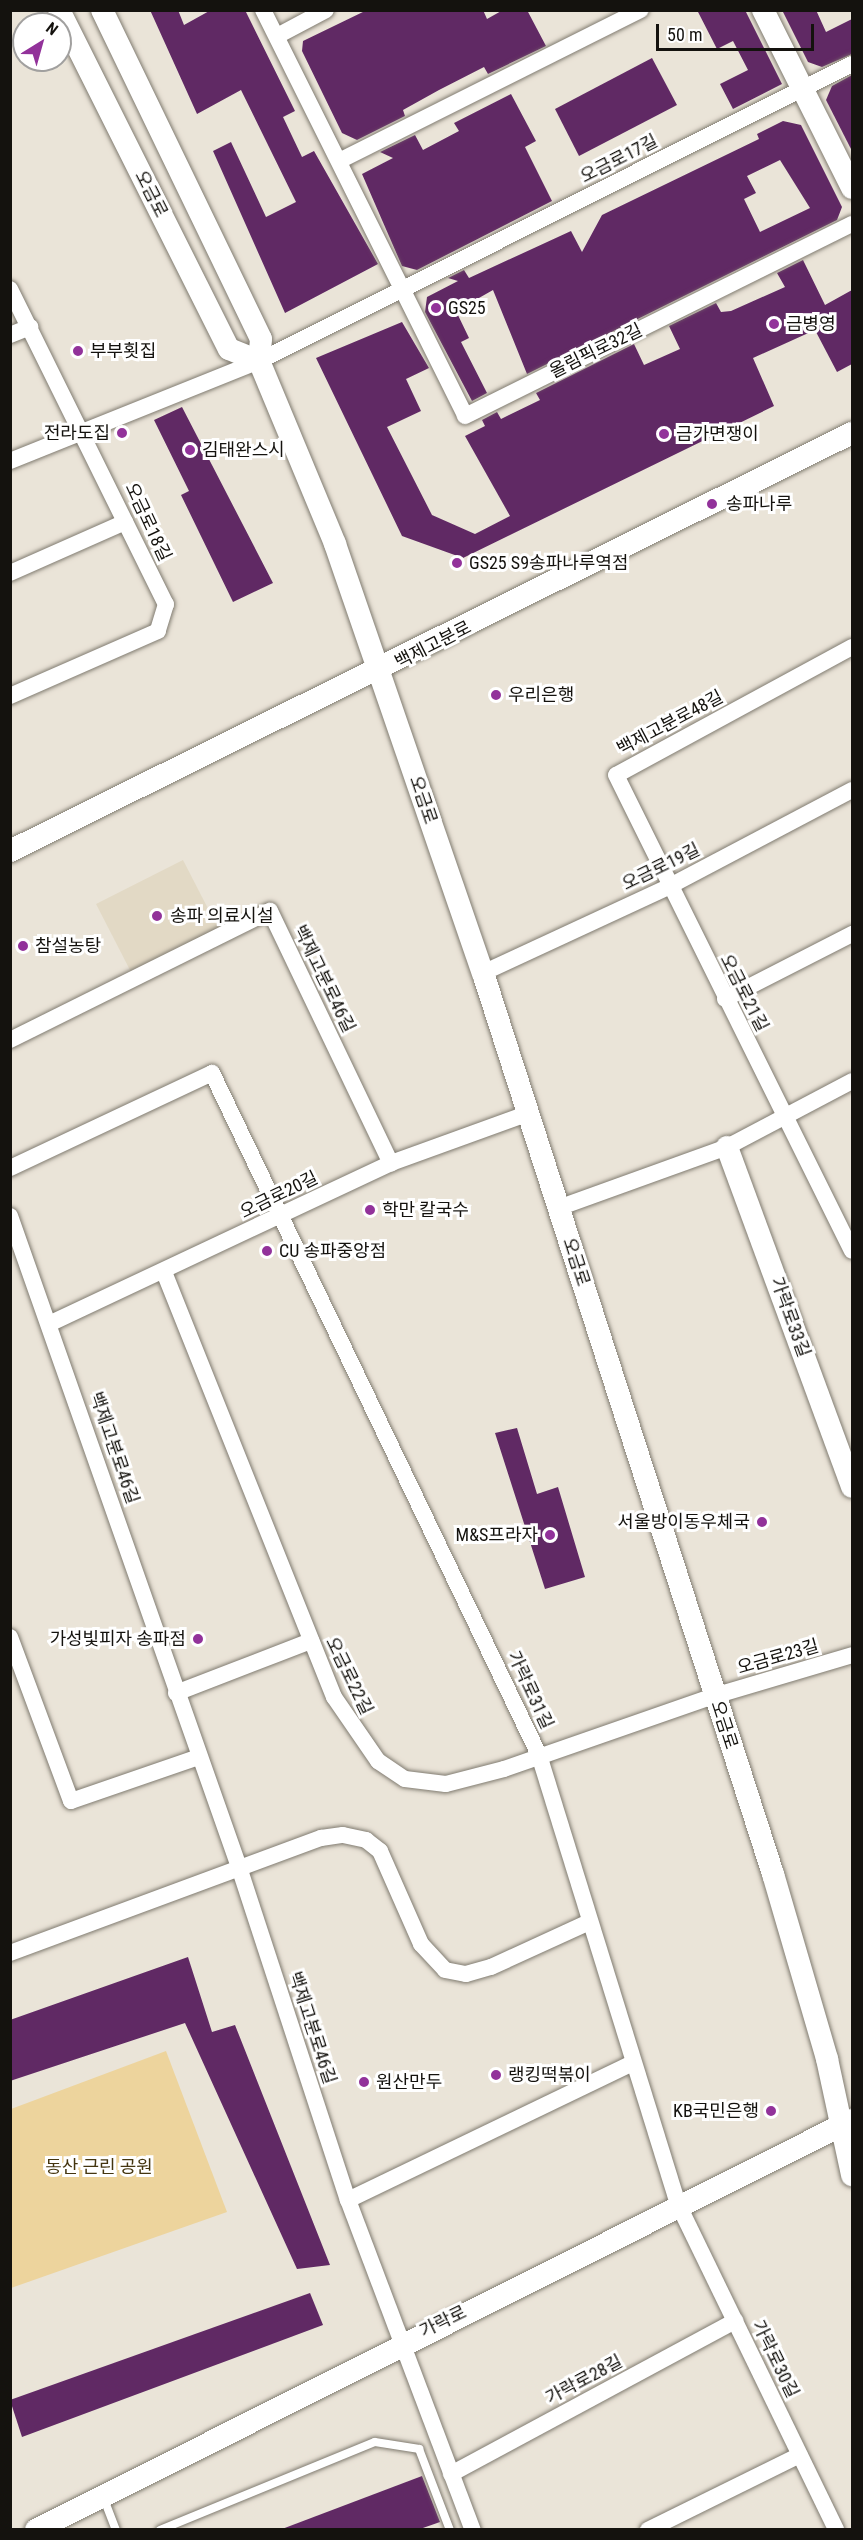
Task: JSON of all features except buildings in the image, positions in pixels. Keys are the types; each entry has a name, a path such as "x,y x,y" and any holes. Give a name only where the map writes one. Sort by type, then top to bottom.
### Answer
{"main road":[{"name":"오금로","path":"59,10 229,349 259,361"},
{"name":"오금로","path":"102,10 261,339 259,361 335,544 483,973 773,1874 847,2122 852,2175"},
{"path":"763,10 852,188"},
{"name":"백제고분로","path":"10,851 378,673 852,433"},
{"name":"가락로33길","path":"727,1147 852,1487"},
{"name":"가락로","path":"36,2529 400,2344 847,2122"}],"street":[{"path":"263,10 279,35 402,290"},
{"path":"279,35 326,10"},
{"path":"341,160 640,10"},
{"name":"오금로17길","path":"259,361 852,64"},
{"name":"올림픽로32길","path":"402,290 465,416 852,224"},
{"name":"오금로18길","path":"10,289 84,430 125,522 166,604 158,631 10,696"},
{"path":"10,335 30,327"},
{"path":"10,461 259,361"},
{"path":"10,573 125,522"},
{"name":"백제고분로48길","path":"668,887 616,775 852,647"},
{"name":"오금로19길","path":"483,973 668,887 852,790"},
{"name":"오금로21길","path":"668,887 784,1116"},
{"name":"백제고분로46길","path":"10,1040 270,911 391,1163"},
{"path":"725,999 852,934"},
{"path":"10,1168 212,1073 284,1214"},
{"path":"558,1208 727,1147 852,1081"},
{"name":"오금로20길","path":"51,1323 164,1272 391,1163 529,1113"},
{"path":"784,1116 848,1232 852,1251"},
{"name":"가락로31길","path":"284,1214 539,1755 587,1923 679,2206"},
{"name":"백제고분로46길","path":"10,1216 51,1323 196,1758 239,1867 348,2200 400,2344"},
{"name":"오금로22길","path":"164,1272 311,1641 354,1731 378,1761 405,1779 446,1784 714,1696"},
{"path":"10,1637 71,1801 196,1758"},
{"path":"176,1694 311,1641"},
{"name":"오금로23길","path":"714,1696 852,1655"},
{"path":"10,1953 321,1838 366,1840 380,1851 430,1958 445,1970 466,1974 587,1923"},
{"path":"348,2200 633,2063"},
{"name":"가락로30길","path":"679,2206 836,2529"},
{"name":"가락로28길","path":"451,2474 735,2321"},
{"path":"400,2344 473,2529"},
{"path":"648,2529 800,2455"}],"lane":[{"path":"160,2529 375,2442 419,2449 450,2529"},
{"path":"102,2496 116,2529"}],"shaded area":[{"name":"송파 의료시설","path":"183,860 218,928 131,972 96,904"}],"green space":[{"name":"동산 근린 공원","path":"166,2051 227,2212 11,2288 11,2109"}],"place":[{"name":"GS25","path":"436,308"},
{"name":"금병영","path":"774,324"},
{"name":"부부횟집","path":"78,351"},
{"name":"전라도집","path":"122,433"},
{"name":"금가면쟁이","path":"664,434"},
{"name":"김태완스시","path":"190,450"},
{"name":"송파나루","path":"712,504"},
{"name":"GS25 S9송파나루역점","path":"457,563"},
{"name":"우리은행","path":"496,695"},
{"name":"송파 의료시설","path":"157,916"},
{"name":"참설농탕","path":"23,946"},
{"name":"학만 칼국수","path":"370,1210"},
{"name":"CU 송파중앙점","path":"267,1251"},
{"name":"서울방이동우체국","path":"762,1522"},
{"name":"M&S프라자","path":"550,1535"},
{"name":"가성빛피자 송파점","path":"198,1639"},
{"name":"랭킹떡볶이","path":"496,2075"},
{"name":"원산만두","path":"364,2082"},
{"name":"KB국민은행","path":"771,2111"}]}
